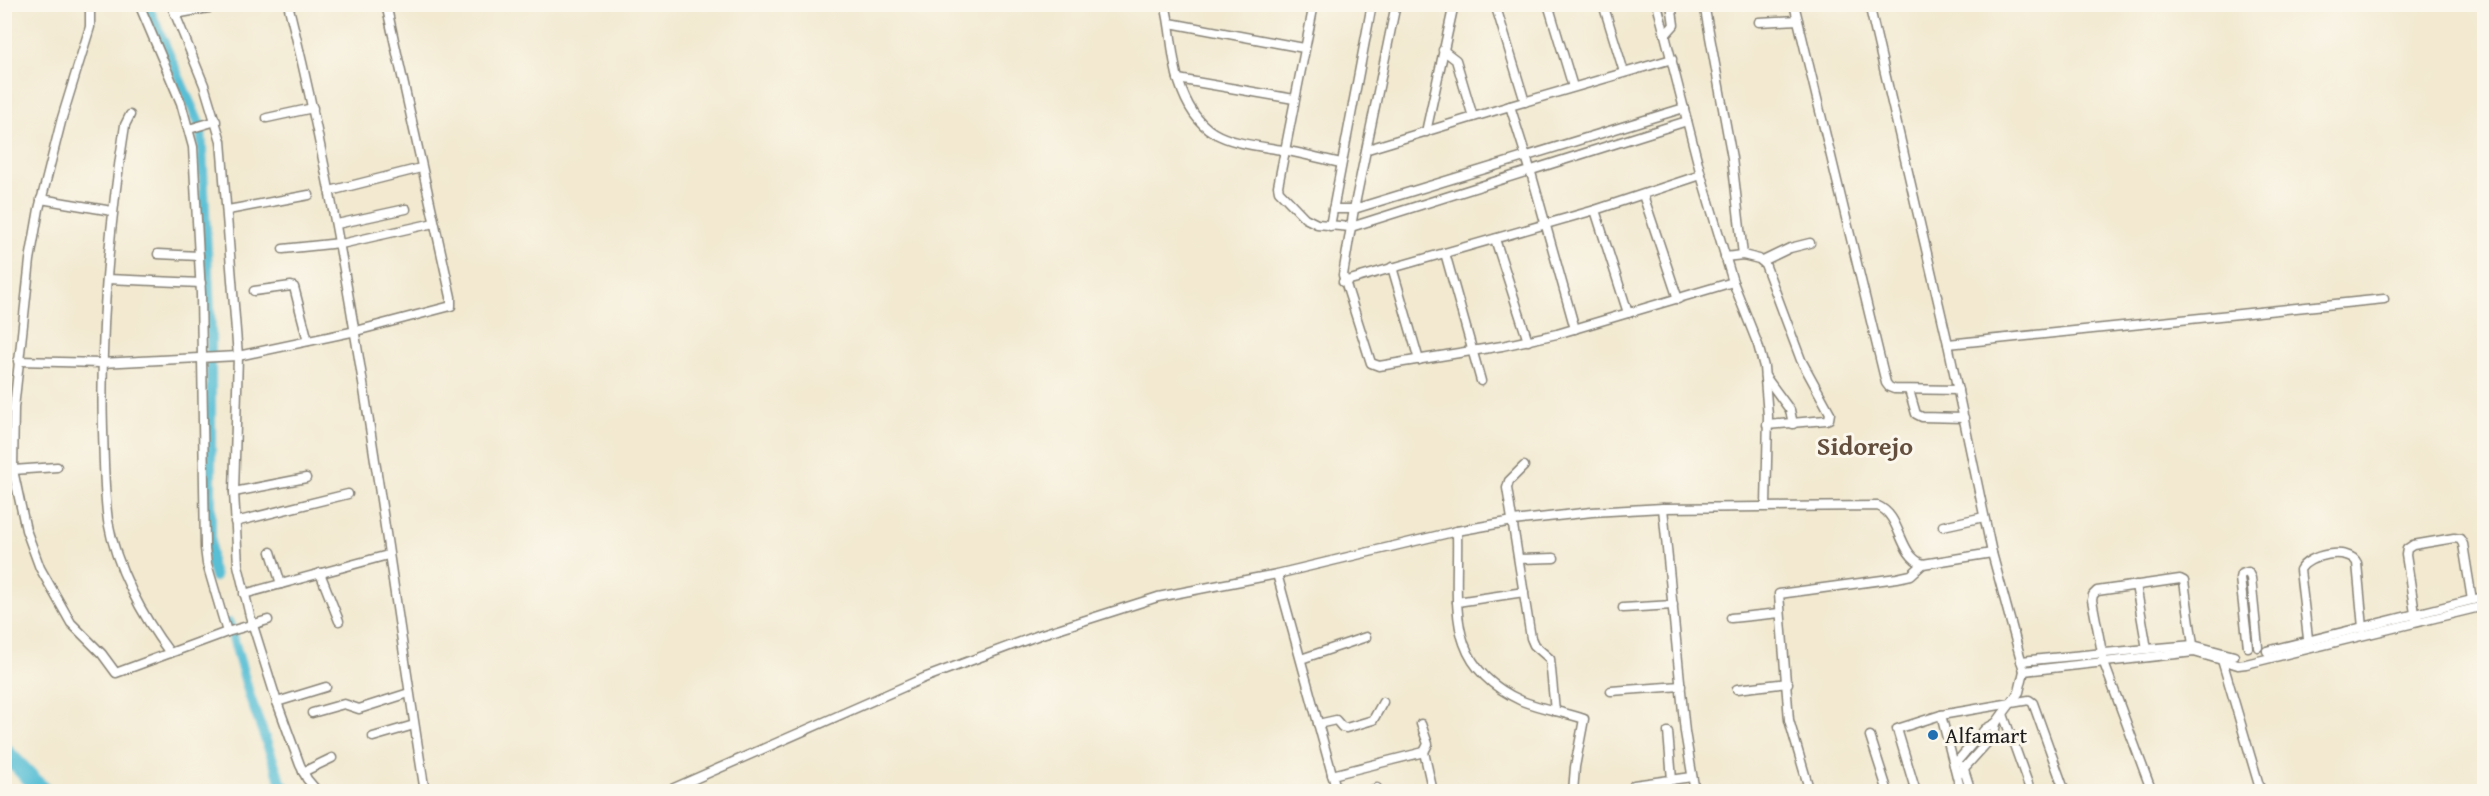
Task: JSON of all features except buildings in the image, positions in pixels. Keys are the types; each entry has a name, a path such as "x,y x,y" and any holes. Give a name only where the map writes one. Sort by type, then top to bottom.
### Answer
{"street":[{"path":"90,4 90,27 62,118 41,200 30,260 14,408 13,470 26,530 40,568 70,623 102,654 116,673 228,632 268,620"},
{"path":"139,4 190,129 196,175 204,359 205,548 207,564 228,632"},
{"path":"171,4 221,141 228,210 234,357 234,492 238,565 252,624 277,702 303,772 318,792"},
{"path":"288,4 338,224 425,792"},
{"path":"18,361 101,363 234,357 356,331 451,306 451,297 386,4"},
{"path":"1165,4 1178,79 1191,111 1222,139 1341,163"},
{"path":"1314,4 1278,186 1279,191 1305,218 1317,224 1351,227 1687,121"},
{"path":"1330,226 1372,4"},
{"path":"1396,4 1343,269 1343,282 1371,363 1379,366 1528,341 1732,282"},
{"path":"1426,132 1454,4"},
{"path":"1495,4 1525,102"},
{"path":"1548,4 1573,87"},
{"path":"1603,4 1624,72"},
{"path":"1657,4 1701,175 1732,282 1758,345 1765,376 1766,506"},
{"path":"1665,34 1674,25 1671,4"},
{"path":"1704,4 1734,167 1743,255"},
{"path":"1794,4 1886,383 1889,387 1909,390 1958,390"},
{"path":"1869,4 1948,344 1992,554 2024,671 2023,683 2019,692 1996,723 1995,733 1957,776"},
{"path":"174,14 214,7"},
{"path":"1759,22 1798,20"},
{"path":"1170,23 1304,48"},
{"path":"1443,51 1456,60 1473,117"},
{"path":"1368,149 1672,59"},
{"path":"1178,79 1294,99"},
{"path":"1510,106 1527,157 1575,329"},
{"path":"267,118 313,108"},
{"path":"1333,209 1354,209 1684,108"},
{"path":"130,115 125,125 112,211 101,363 105,483 111,530 127,577 153,630 170,653"},
{"path":"190,129 213,122"},
{"path":"330,191 422,168"},
{"path":"1343,282 1595,210 1701,175"},
{"path":"228,210 309,195"},
{"path":"1643,195 1678,299"},
{"path":"41,200 112,211"},
{"path":"338,224 406,209"},
{"path":"1595,210 1628,313"},
{"path":"283,249 340,244 434,223"},
{"path":"1495,239 1528,341"},
{"path":"1725,256 1743,255 1762,261 1790,248 1810,243"},
{"path":"1444,253 1481,381"},
{"path":"158,254 199,256"},
{"path":"1762,261 1801,360 1830,413 1830,419 1826,420 1767,425"},
{"path":"1392,267 1419,360"},
{"path":"107,279 201,283"},
{"path":"254,291 294,287 308,341"},
{"path":"1948,344 2384,299"},
{"path":"1765,376 1790,410 1792,424"},
{"path":"1909,390 1916,414 1922,417 1964,418"},
{"path":"1524,466 1509,481 1507,488 1531,638 1534,645 1550,659 1555,711"},
{"path":"13,470 57,467"},
{"path":"234,492 306,478"},
{"path":"235,522 348,494"},
{"path":"665,792 853,708 1042,634 1158,597 1277,574 1342,557 1513,521 1592,512 1663,508 1878,506 1889,514 1913,559 1923,564"},
{"path":"1663,508 1684,716 1695,792"},
{"path":"1943,526 1984,517"},
{"path":"1454,532 1458,625 1462,642 1483,674 1498,688 1523,701 1584,719 1573,792"},
{"path":"2416,619 2406,555 2407,549 2413,545 2460,539 2463,544 2472,600"},
{"path":"271,552 281,584"},
{"path":"2309,646 2300,570 2303,563 2311,558 2346,553 2354,557 2357,562 2363,628"},
{"path":"1810,792 1790,724 1780,593 1897,578 1911,575 1923,564 1992,554"},
{"path":"244,594 388,555"},
{"path":"1519,559 1554,558"},
{"path":"2248,647 2240,578 2245,571 2251,578 2265,652"},
{"path":"320,573 339,621"},
{"path":"1277,574 1337,792"},
{"path":"2152,792 2103,659 2093,595 2097,591 2136,585 2180,579 2184,581 2194,648"},
{"path":"2136,585 2147,649"},
{"path":"1457,602 1524,592"},
{"path":"2022,661 2103,659 2147,649 2194,648 2238,665 2265,652 2309,646 2416,619 2484,597"},
{"path":"1623,608 1673,605"},
{"path":"2309,646 2363,628 2484,606"},
{"path":"1731,618 1780,613"},
{"path":"1301,659 1365,637"},
{"path":"2229,660 2248,647"},
{"path":"2248,647 2265,652"},
{"path":"2024,671 2194,648 2229,660"},
{"path":"2229,660 2261,792"},
{"path":"1737,689 1788,683"},
{"path":"1611,691 1681,686"},
{"path":"277,702 326,687"},
{"path":"312,713 345,704 359,709 409,693"},
{"path":"1916,792 1897,729 1941,716 2029,700 2033,703 2065,792"},
{"path":"1318,724 1336,720 1346,728 1373,720 1383,702"},
{"path":"2002,714 2031,792"},
{"path":"1941,716 1961,792"},
{"path":"1954,765 1987,727 1996,723"},
{"path":"1421,724 1428,744 1424,752 1433,792"},
{"path":"373,737 414,725"},
{"path":"1668,732 1672,780"},
{"path":"1870,736 1888,792"},
{"path":"1978,737 1986,744"},
{"path":"1332,776 1424,752"},
{"path":"1961,757 1971,792"},
{"path":"303,772 332,758"},
{"path":"1634,785 1692,777"},
{"path":"1367,792 1377,788"}],"waterway":[{"path":"147,4 201,128 211,334 211,565 215,577"},
{"path":"229,623 250,697 281,782 289,792"},
{"path":"4,751 44,792"}],"place":[{"name":"Alfamart","path":"1933,735"}],"district":[{"name":"Sidorejo","path":"1865,445"}]}
